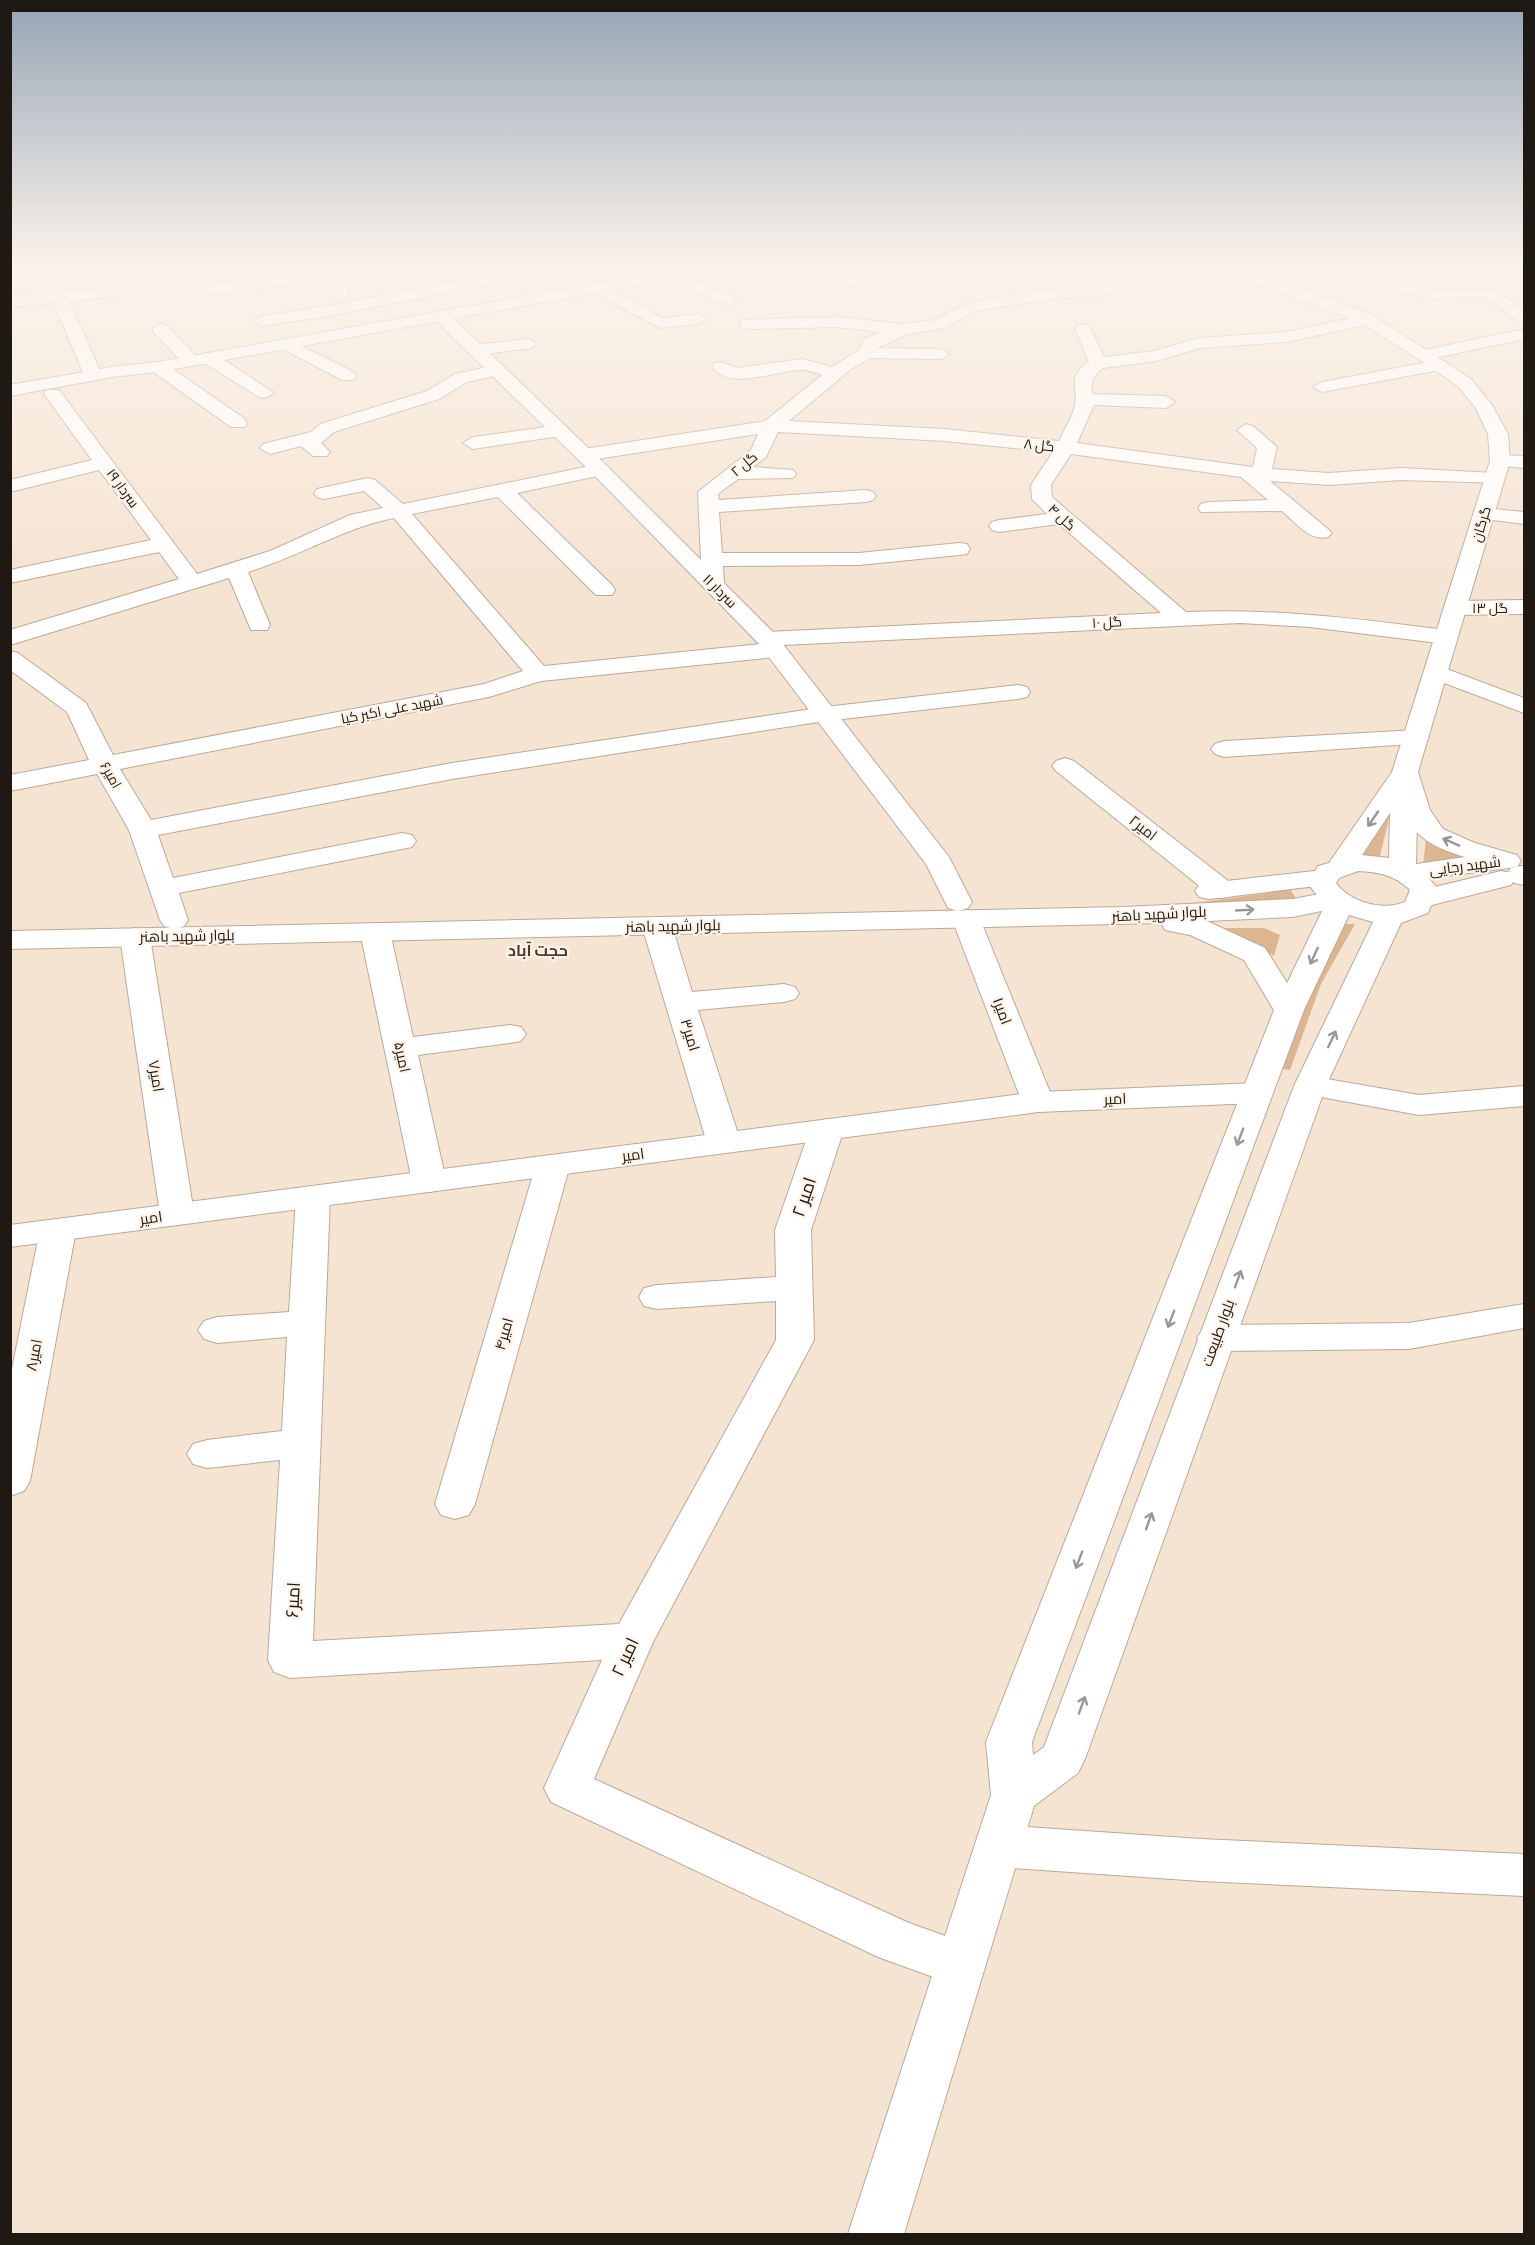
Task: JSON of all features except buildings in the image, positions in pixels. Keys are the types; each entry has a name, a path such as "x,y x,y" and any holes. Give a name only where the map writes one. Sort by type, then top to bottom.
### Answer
{"street":[{"path":"90,368 93,375"},
{"path":"10,391 93,375 152,368"},
{"path":"10,402 119,383 156,368"},
{"path":"159,368 238,423"},
{"path":"217,368 265,393"},
{"path":"332,368 348,376"},
{"name":"سردار ۱۱","path":"495,368 771,644 939,863 962,911"},
{"path":"722,368 734,374 776,368"},
{"path":"816,368 836,373"},
{"name":"گل ۲","path":"712,584 708,492 759,453 771,426 844,368"},
{"name":"گل ۴","path":"1091,368 1088,370 1082,387 1085,404 1066,447 1041,486 1042,499 1061,518 1180,618"},
{"path":"1322,387 1400,368"},
{"name":"گرگان","path":"1405,772 1497,470 1498,434 1484,405 1465,383 1443,368"},
{"path":"270,448 319,444 327,428 433,395 461,378 497,370"},
{"name":"سردار ۱۹","path":"52,394 106,463 192,582"},
{"path":"1084,399 1166,402"},
{"name":"گل ۸","path":"10,638 278,556 357,519 502,489 592,463 771,426 889,430 1066,447 1176,472 1254,473 1329,479 1497,470 1524,462"},
{"path":"1246,430 1267,447 1254,473 1287,505 1321,533"},
{"path":"472,443 560,432"},
{"path":"10,486 106,463"},
{"path":"734,473 786,474"},
{"path":"324,494 368,484 398,510 538,674"},
{"path":"502,489 604,590"},
{"path":"709,507 866,496"},
{"path":"1208,508 1287,505"},
{"path":"1484,514 1524,518"},
{"path":"999,526 1061,518"},
{"path":"10,577 164,544"},
{"path":"712,560 858,558 959,549"},
{"path":"236,569 259,625"},
{"name":"گل ۱۳","path":"1455,608 1524,607"},
{"name":"گل ۱۰","path":"771,644 1240,616 1310,620 1446,637"},
{"name":"شهید علی اکبر کیا","path":"10,783 489,690 538,674 771,644"},
{"name":"امیر۶","path":"10,658 77,708 104,764 143,831 174,920"},
{"path":"1436,672 1524,706"},
{"path":"143,831 452,771 825,714 1018,692"},
{"path":"1224,749 1416,738"},
{"name":"امیر۲","path":"1065,766 1222,890"},
{"path":"1405,772 1417,810 1428,831 1457,845 1520,869"},
{"path":"1404,872 1405,772"},
{"path":"876,2235 1014,1795 1009,1742 1335,887 1405,772"},
{"path":"163,888 402,841"},
{"path":"1335,887 1373,863 1404,872 1418,880 1424,889 1424,898"},
{"name":"شهید رجایی","path":"1404,872 1520,869"},
{"name":"شهید رجایی","path":"1391,914 1418,906 1424,898 1520,869"},
{"path":"1335,887 1355,910 1391,914"},
{"name":"بلوار شهید باهنر","path":"10,940 657,926 962,911 1222,890 1335,887"},
{"name":"بلوار شهید باهنر","path":"10,923 962,911 1123,916 1293,908 1335,887"},
{"name":"امیر۱","path":"962,911 1038,1102"},
{"name":"بلوار طبیعت","path":"1014,1795 1062,1760 1310,1086 1391,914"},
{"path":"1123,916 1197,927 1227,938 1255,954 1289,1010"},
{"name":"امیر۳","path":"657,926 724,1143"},
{"name":"امیر۵","path":"375,932 429,1182"},
{"name":"امیر۷","path":"135,937 177,1214"},
{"path":"680,1002 784,993"},
{"path":"400,1048 510,1034"},
{"path":"1310,1086 1419,1105 1524,1096"},
{"name":"امیر","path":"10,1236 1038,1102 1257,1093"},
{"name":"امیر ۲","path":"827,1129 793,1230 795,1340 632,1641 567,1788 896,1941 961,1964"},
{"name":"امیر۴","path":"455,1504 553,1165"},
{"name":"امیر۶","path":"313,1197 290,1660 632,1641"},
{"name":"امیر۸","path":"10,1481 58,1230"},
{"path":"657,1297 794,1288"},
{"path":"1216,1338 1409,1336 1524,1316"},
{"path":"217,1330 307,1323"},
{"path":"207,1454 301,1443"},
{"path":"999,1845 1201,1860 1524,1875"}],"shaded area":[{"path":"1393,803 1379,860 1361,859"},
{"path":"1426,838 1491,859 1423,866"},
{"path":"1291,890 1298,902 1194,903"},
{"path":"1328,924 1355,924 1321,984 1290,1070 1279,1068"},
{"path":"1222,928 1264,928 1280,935 1274,956 1249,940"}],"district":[{"name":"حجت آباد","path":"538,950"}]}
